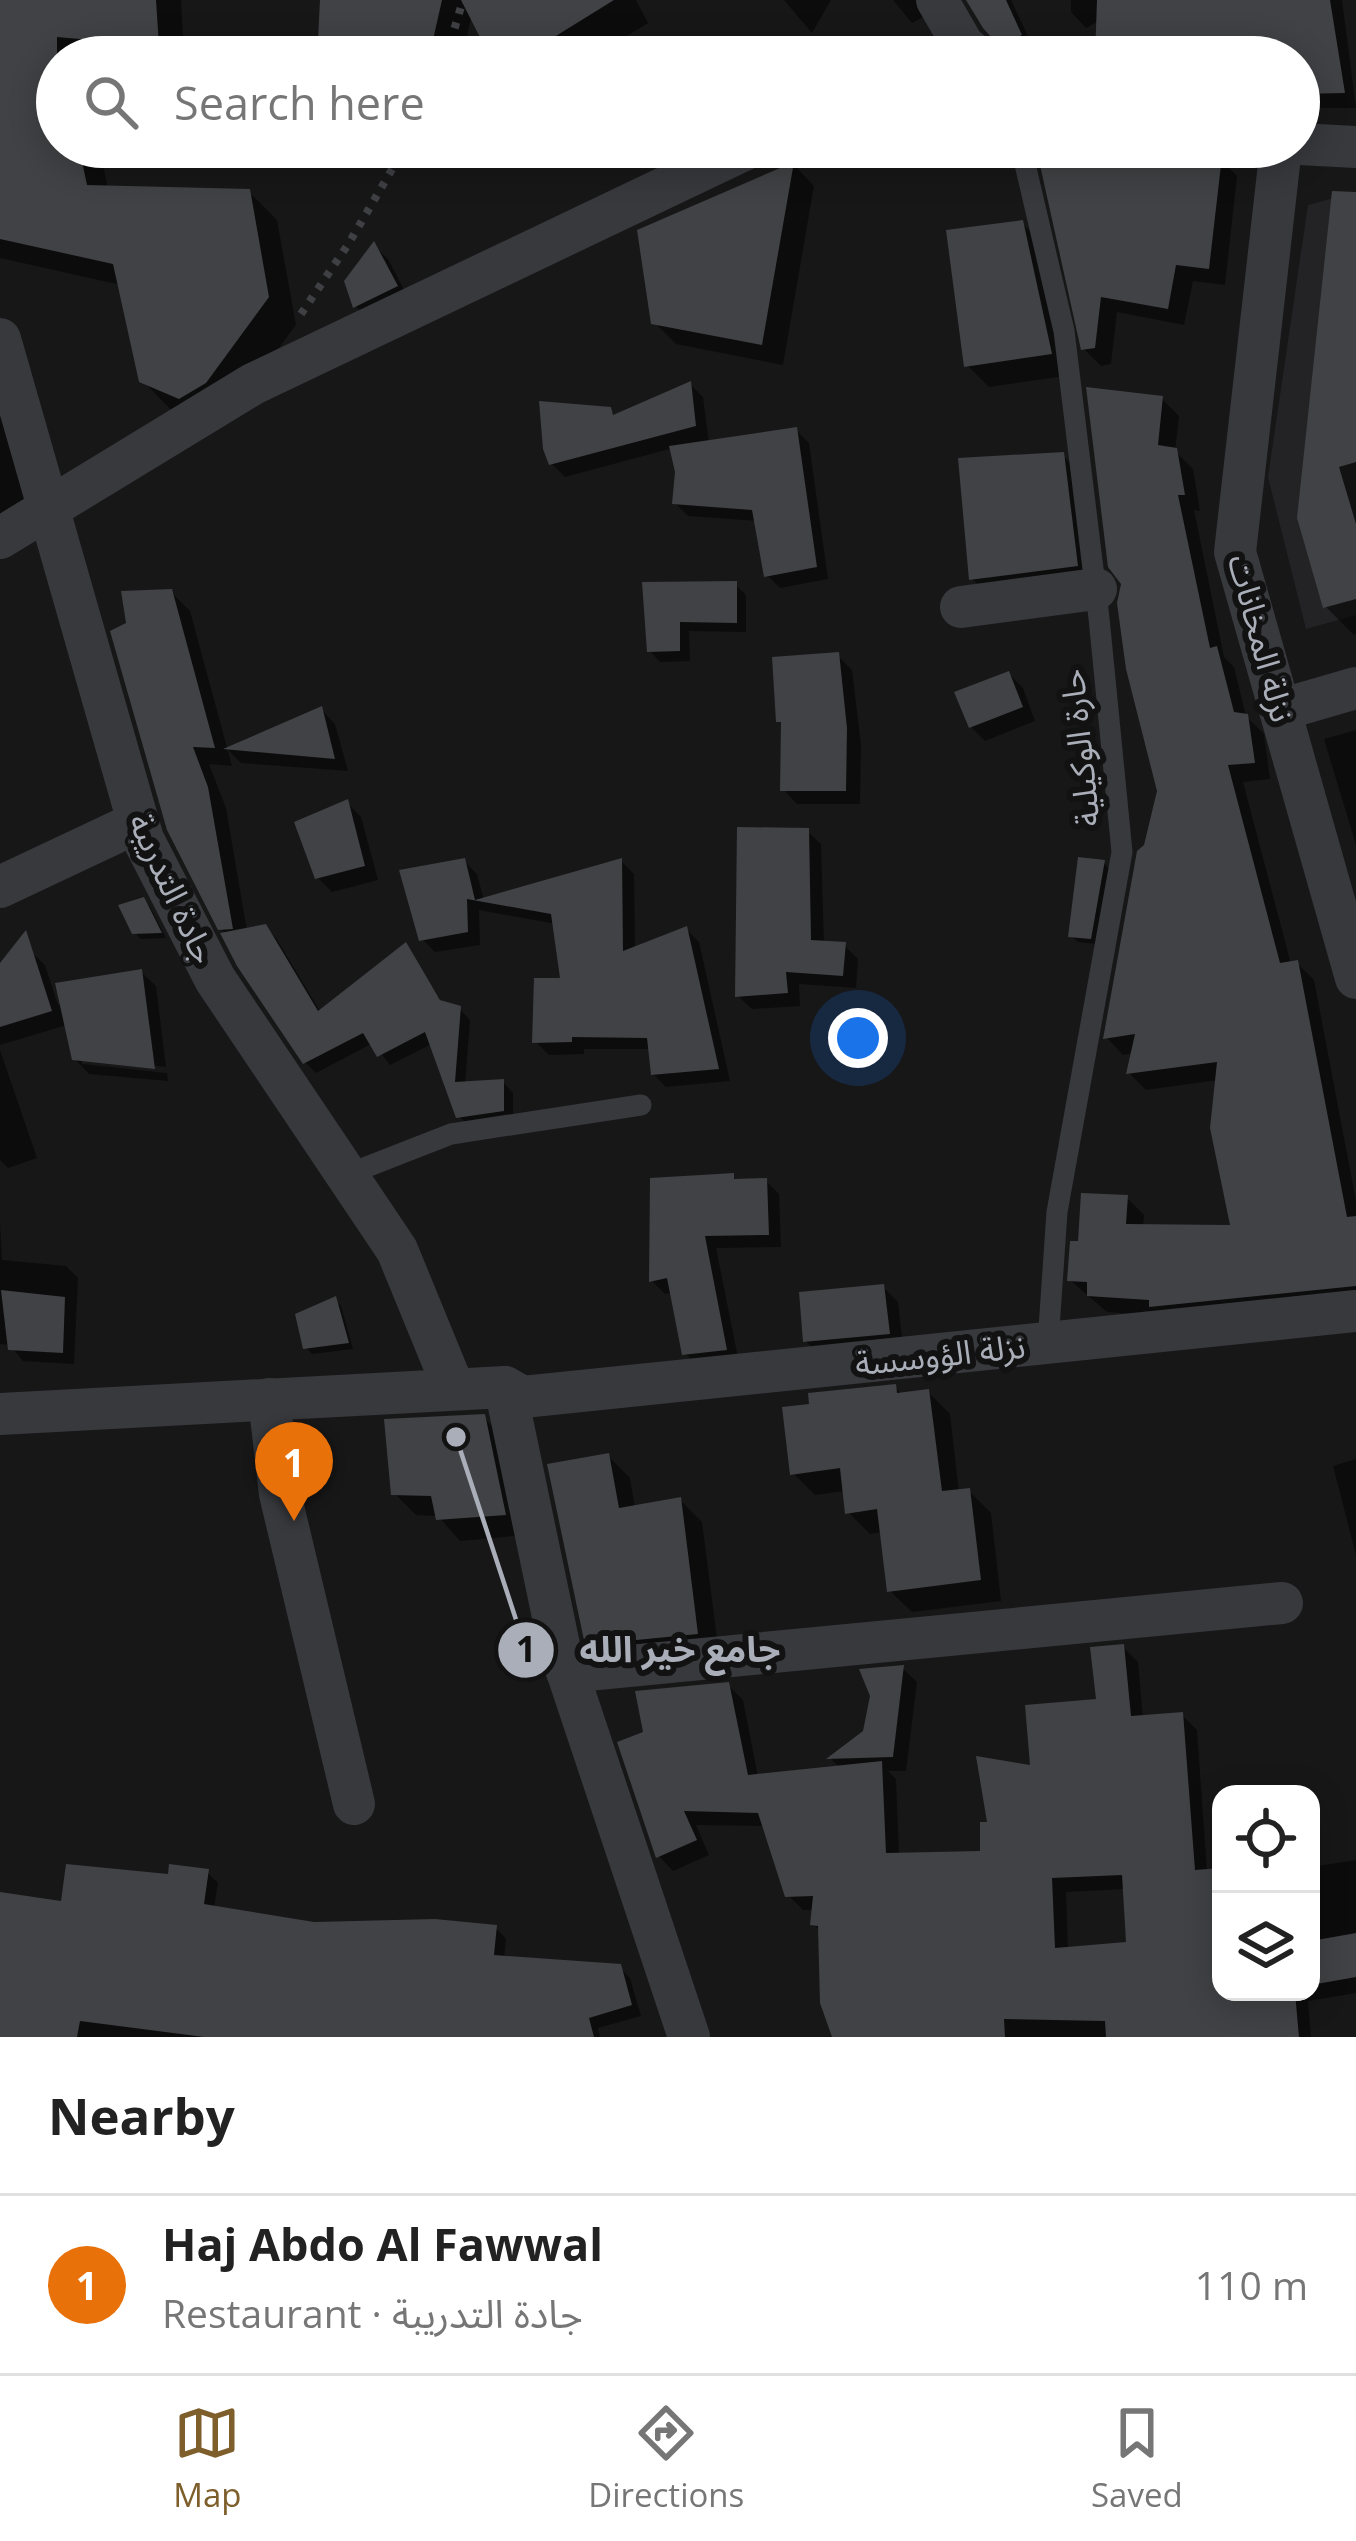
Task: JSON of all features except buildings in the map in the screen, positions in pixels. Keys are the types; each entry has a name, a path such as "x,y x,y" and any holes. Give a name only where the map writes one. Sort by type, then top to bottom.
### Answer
{"street":[{"path":"938,0 953,36"},
{"path":"1320,145 1356,147"},
{"path":"0,538 253,384 706,168"},
{"name":"نزلة المخانات","path":"1279,168 1235,552 1356,978"},
{"name":"جادة التدريبة","path":"0,339 143,839 215,979 398,1250 454,1389"},
{"path":"961,607 1096,589"},
{"path":"1280,710 1356,688"},
{"path":"0,887 138,822"},
{"name":"نزلة الؤوسسة","path":"0,1414 454,1389 514,1392 1356,1311"},
{"path":"514,1392 560,1650 689,2037"},
{"path":"269,1399 280,1494 354,1804"},
{"path":"567,1672 1282,1604"}],"lane":[{"name":"حارة الوكيلية","path":"1027,168 1064,331 1122,852 1057,1212 1048,1343"},
{"path":"346,1175 451,1134 641,1105"}],"path":[{"path":"452,36 463,0"},
{"path":"253,384 350,243 393,168"}],"shaded area":[{"path":"1356,192 1356,615 1306,629 1268,477 1308,205"}],"place":[{"name":"جامع خير الله","path":"456,1437"},
{"name":"Haj Abdo Al Fawwal","path":"294,1521"}]}
